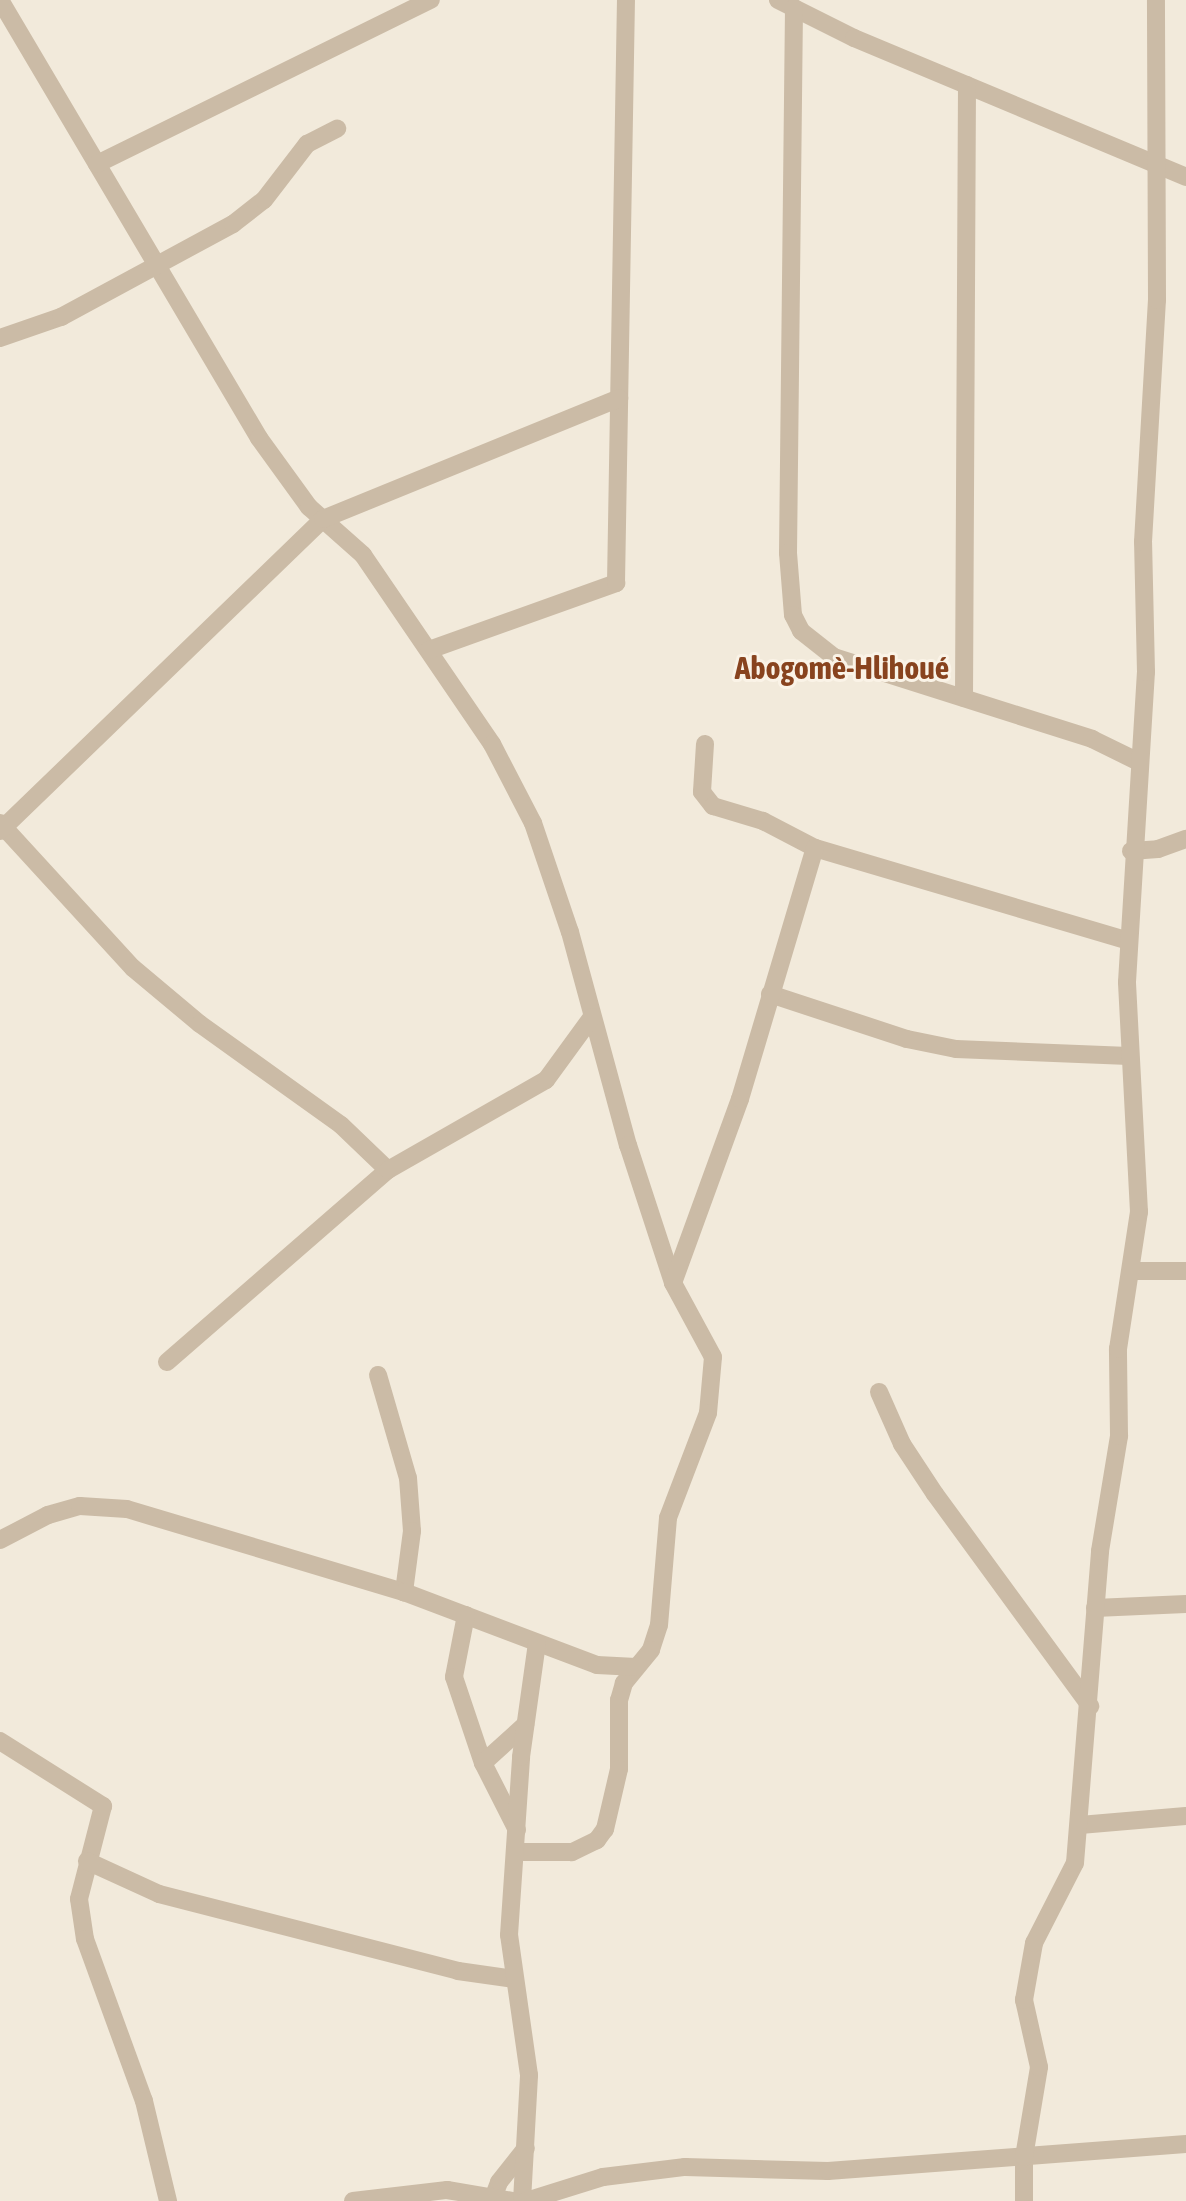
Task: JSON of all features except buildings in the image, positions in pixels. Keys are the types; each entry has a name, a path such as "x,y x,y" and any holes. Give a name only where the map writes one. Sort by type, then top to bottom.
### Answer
{"street":[{"path":"0,0 259,438 323,519 363,555 492,744 533,823 673,1283 713,1357 714,1390 668,1518 659,1625 651,1650 636,1667 619,1700 619,1769 605,1829 586,1848 572,1852 516,1852"},
{"path":"97,164 431,0"},
{"path":"429,650 616,583 626,0"},
{"path":"1024,2201 1024,2157 1039,2067 1024,2000 1034,1943 1071,1876 1080,1825 1095,1608 1119,1436 1118,1349 1133,1271 1139,1212 1129,1056 1129,941 1131,851 1146,672 1143,542 1157,300 1156,0"},
{"path":"1139,762 1092,739 834,657 813,645 793,615 788,553 786,4 967,85 1186,177"},
{"path":"964,698 967,85"},
{"path":"0,338 61,317 111,286 158,267 264,200 294,156 337,129"},
{"path":"388,1170 341,1125 200,1024 133,968 1,827 323,519 619,398"},
{"path":"705,744 702,792 706,801 815,848 1129,941"},
{"path":"1131,851 1158,849 1186,839"},
{"path":"673,1283 740,1099 815,848"},
{"path":"770,994 907,1039 956,1049 1129,1056"},
{"path":"167,1362 388,1170 546,1080 592,1017"},
{"path":"1133,1271 1186,1271"},
{"path":"378,1375 408,1478 412,1531 404,1592"},
{"path":"879,1392 902,1444 935,1494 1090,1706"},
{"path":"0,1540 48,1515 80,1506 127,1509 404,1592 597,1665 636,1667"},
{"path":"1095,1608 1186,1604"},
{"path":"466,1615 454,1677 483,1763 517,1830"},
{"path":"537,1643 525,1725 509,1935 529,2075 524,2201 603,2177 685,2167 828,2171 1186,2144"},
{"path":"483,1763 525,1725"},
{"path":"0,1741 103,1806 79,1899 85,1939 144,2101 168,2201"},
{"path":"1080,1825 1186,1816"},
{"path":"87,1861 159,1894 458,1971 514,1979"},
{"path":"493,2198 526,2148"},
{"path":"353,2201 447,2190 513,2201"}],"district":[{"name":"Abogomè-Hlihoué","path":"842,668"}]}
